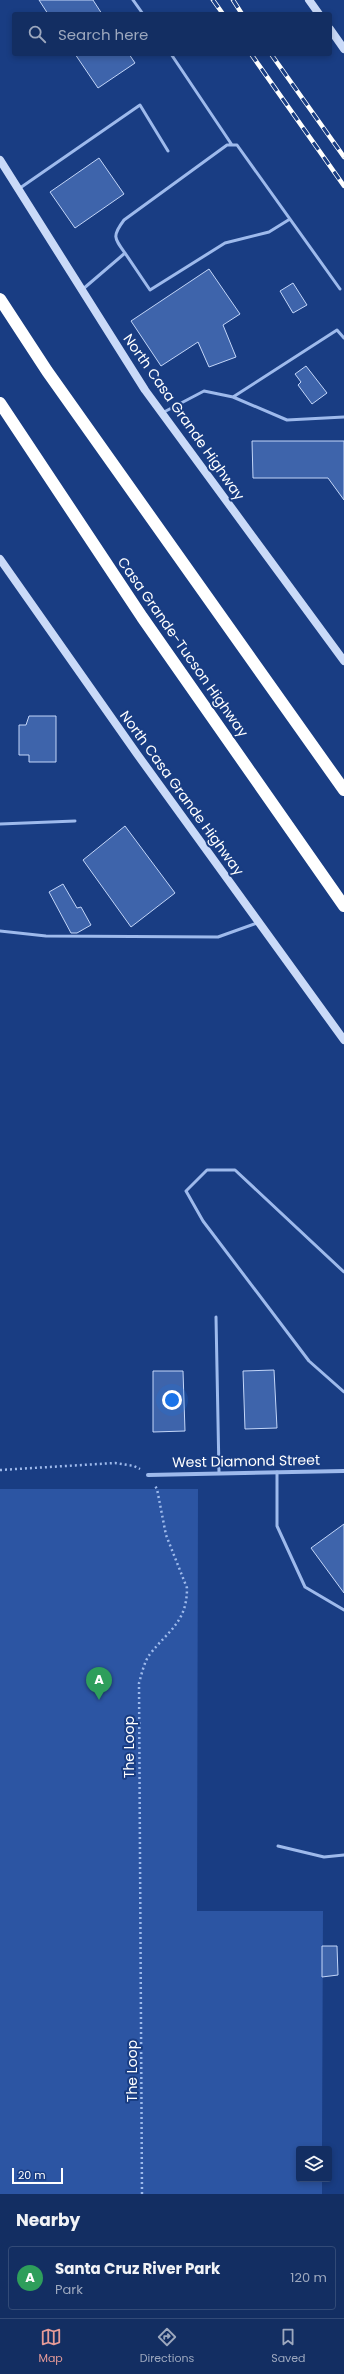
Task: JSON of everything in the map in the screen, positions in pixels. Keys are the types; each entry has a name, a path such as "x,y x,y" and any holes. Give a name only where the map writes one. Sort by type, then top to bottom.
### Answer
{"highway":[{"path":"0,299 47,371 344,790"},
{"name":"Casa Grande-Tucson Highway","path":"0,403 142,617 262,786 344,906"}],"main road":[{"path":"309,0 318,12"},
{"path":"332,32 344,49"},
{"name":"North Casa Grande Highway","path":"0,160 162,413 344,661"},
{"name":"North Casa Grande Highway","path":"0,559 344,1040"}],"street":[{"name":"West Diamond Street","path":"148,1475 344,1471"}],"lane":[{"path":"133,0 142,12"},
{"path":"172,56 232,145"},
{"path":"18,189 140,105 168,151"},
{"path":"290,219 269,232 225,243 150,290 116,241 115,232 124,220 227,146 237,145 290,219 340,289"},
{"path":"82,290 125,253"},
{"path":"233,397 337,330 344,338"},
{"path":"162,413 204,391 233,397 287,420 344,417"},
{"path":"0,824 74,821"},
{"path":"0,931 46,936 218,936 259,922"},
{"path":"344,1272 235,1170 207,1170 186,1191 203,1221 309,1361 344,1392"},
{"path":"216,1317 219,1473"},
{"path":"277,1472 277,1526 305,1587 344,1610"},
{"path":"278,1846 324,1857 344,1856"}],"path":[{"path":"0,1470 115,1463 134,1466 148,1475"},
{"name":"The Loop","path":"142,2194 139,1683 150,1654 178,1623 186,1606 187,1598 187,1588 183,1575 166,1535 157,1489 148,1475"}],"shaded area":[{"path":"0,1489 198,1489 197,1911 323,1911 322,2146 296,2146 296,2182 322,2182 322,2194 0,2194"}],"building":[{"path":"39,0 93,0 101,12 47,12"},
{"path":"76,56 130,56 135,63 98,88"},
{"path":"99,158 124,194 75,228 50,192"},
{"path":"209,269 240,314 223,325 236,357 209,367 198,342 161,366 131,321"},
{"path":"293,283 307,305 293,313 280,291"},
{"path":"306,366 327,393 312,404 298,385 301,382 295,374"},
{"path":"252,441 344,441 344,500 328,478 253,478"},
{"path":"29,716 56,716 56,762 29,762 29,755 19,755 19,725 26,725"},
{"path":"125,826 175,893 131,927 83,860"},
{"path":"63,884 77,908 81,907 91,925 77,933 71,933 49,892"},
{"path":"274,1370 277,1428 245,1429 243,1371"},
{"path":"153,1371 183,1371 185,1431 153,1432"},
{"path":"344,1524 344,1593 311,1548"},
{"path":"322,1946 337,1946 338,1975 322,1977"}],"railway":[{"path":"213,0 222,12"},
{"path":"233,0 241,12"},
{"path":"252,56 344,186"},
{"path":"272,56 344,157"}],"place":[{"name":"Santa Cruz River Park","path":"99,1700"}]}
